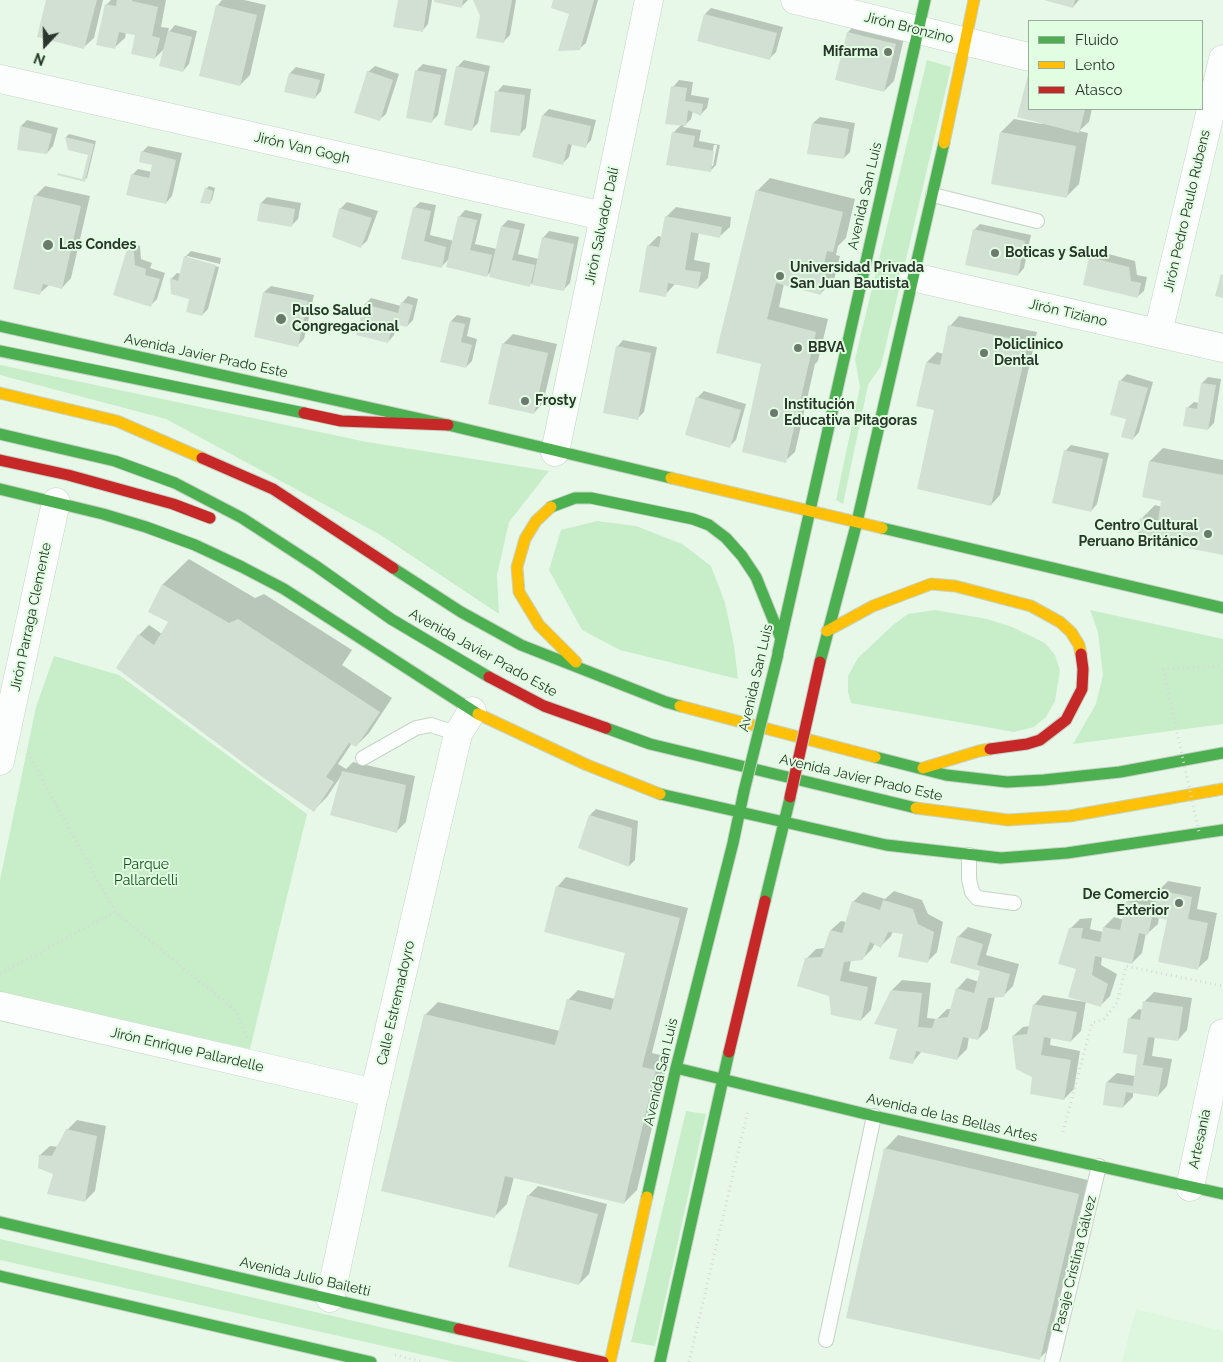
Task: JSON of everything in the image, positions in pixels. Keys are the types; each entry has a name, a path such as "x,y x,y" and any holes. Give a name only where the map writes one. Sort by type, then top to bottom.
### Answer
{"main road":[{"name":"Avenida San Luis","path":"610,1362 676,1068 778,654 925,0"},
{"path":"660,1362 722,1079 790,798 827,631 857,522 933,195 974,0"},
{"name":"Avenida Javier Prado Este","path":"0,326 448,425 1223,608"},
{"path":"0,351 341,420 448,425"},
{"name":"Avenida Javier Prado Este","path":"0,393 117,421 273,488 461,612 522,645 666,702 920,769 946,775 1007,782 1120,772 1223,753"},
{"name":"Avenida Javier Prado Este","path":"0,434 115,462 175,484 242,518 316,566 391,619 466,664 544,706 650,744 920,809 1008,820 1070,816 1223,789"},
{"path":"0,460 68,475 163,502 220,522"},
{"path":"0,489 103,514 195,545 284,588 465,723 587,765 657,793 886,845 1001,858 1034,856 1223,830"},
{"path":"586,671 539,625 519,592 517,567 525,540 536,521 551,507 575,498 591,498 693,518 709,525 726,538 742,556 756,577 781,639"},
{"path":"238,529 257,536 316,566"},
{"path":"827,631 873,606 931,584 955,586 1031,606 1060,622 1079,645 1084,669 1082,689 1066,720 1040,740 1028,744 979,751 920,769"},
{"name":"Avenida de las Bellas Artes","path":"676,1068 874,1116 1190,1187 1222,1190"},
{"name":"Avenida Julio Bailetti","path":"0,1222 603,1362"},
{"path":"0,1276 369,1362"}],"street":[{"name":"Jirón Salvador Dalí","path":"556,452 603,216 649,0"},
{"name":"Jirón Bronzino","path":"795,0 1028,57"},
{"name":"Jirón Pedro Paulo Rubens","path":"1158,333 1207,100 1223,59"},
{"name":"Jirón Van Gogh","path":"0,79 603,216"},
{"name":"Jirón Tiziano","path":"913,277 1223,348"},
{"name":"Jirón Parraga Clemente","path":"0,761 4,728 56,502"},
{"name":"Calle Estremadoyro","path":"330,1298 375,1093 465,723"},
{"name":"Jirón Enrique Pallardelle","path":"0,1006 375,1093"},
{"name":"Artesanía","path":"1190,1187 1223,1034"}],"lane":[{"path":"933,195 1037,221"},
{"path":"363,758 416,728 465,723"},
{"path":"969,855 969,879 972,892 977,898 1014,903"},
{"path":"826,1340 874,1116"},
{"name":"Pasaje Cristina Gálvez","path":"1052,1362 1099,1166"}],"path":[{"path":"1199,832 1163,670 1223,666"},
{"path":"4,728 19,738 114,912 236,1011 258,1066"},
{"path":"0,974 114,912"},
{"path":"1056,1157 1092,1022 1104,1018 1118,1003 1126,966 1223,986"},
{"path":"689,1362 746,1116 755,1087"}],"shaded area":[{"path":"1136,1309 1223,1331 1223,1362 1122,1362"}],"green space":[{"path":"927,60 951,67 881,366 868,385 843,504 836,500 860,387 855,359"},
{"path":"0,365 367,442 549,471 509,522 497,575 499,614 379,534 166,419 0,375"},
{"path":"597,521 636,526 682,544 711,566 725,603 734,645 738,679 620,650 582,630 549,570 561,530"},
{"path":"935,610 987,619 1012,627 1045,643 1055,655 1060,670 1055,701 1046,717 1034,727 1014,732 851,703 848,692 848,676 858,658 893,625 908,614"},
{"path":"1090,610 1223,639 1223,724 1073,744 1096,704 1103,675 1098,632"},
{"name":"Parque Pallardelli","path":"54,656 119,675 307,814 250,1049 0,993 0,880 36,707"},
{"path":"686,1111 706,1114 655,1346 631,1342"},
{"path":"0,1239 531,1362 455,1362 0,1260"}],"building":[{"path":"46,0 97,0 84,49 37,37"},
{"path":"117,0 132,0 158,7 152,36 160,38 155,59 131,54 135,35 119,32 115,49 96,45 105,4 116,6"},
{"path":"398,0 428,0 423,32 393,27"},
{"path":"434,0 463,0 462,8 434,2"},
{"path":"473,0 512,0 504,43 476,38 480,16"},
{"path":"553,0 594,0 580,50 558,51 569,14 551,8"},
{"path":"1044,0 1075,0 1073,8"},
{"path":"216,5 257,15 240,86 199,76"},
{"path":"704,14 777,33 770,60 697,41"},
{"path":"168,31 192,37 183,72 159,66"},
{"path":"847,32 896,44 884,92 835,80"},
{"path":"456,66 485,72 472,131 444,125"},
{"path":"415,70 441,75 432,123 406,118"},
{"path":"367,71 393,80 380,121 354,113"},
{"path":"289,73 320,80 315,99 284,92"},
{"path":"1028,75 1028,110 1085,110 1079,133 1017,117"},
{"path":"671,86 687,88 685,101 703,104 701,116 688,110 686,126 665,124"},
{"path":"495,91 525,95 520,136 490,132"},
{"path":"542,115 591,126 586,148 568,144 563,165 532,157"},
{"path":"812,123 849,129 844,159 807,154"},
{"path":"20,126 52,134 47,154 17,150"},
{"path":"672,132 695,136 693,147 714,151 711,172 666,165"},
{"path":"1000,132 1076,146 1067,198 991,184"},
{"path":"65,137 94,144 85,182 57,175 58,173 82,179 88,155 68,150"},
{"path":"141,151 176,160 166,204 126,195 131,174 149,178 152,165 139,162"},
{"path":"205,188 213,191 210,204 200,203"},
{"name":"Universidad Privada San Juan Bautista","path":"756,190 843,212 833,252 827,251 823,268 827,269 821,295 776,283 767,319 816,332 786,463 742,452 761,364 716,353"},
{"name":"Las Condes","path":"34,195 81,206 62,289 43,284 40,295 13,289"},
{"path":"260,203 295,209 292,227 257,221"},
{"path":"413,207 431,211 424,241 446,247 442,268 401,259"},
{"path":"339,208 372,218 361,248 332,237"},
{"path":"458,216 477,220 470,250 492,255 487,277 446,267"},
{"path":"665,216 722,227 720,238 691,232 685,270 701,272 698,289 668,283 666,297 639,292 647,245 659,247"},
{"path":"501,226 520,230 512,260 535,265 530,287 489,277"},
{"name":"Boticas y Salud","path":"973,229 1025,241 1018,276 965,265"},
{"path":"542,237 574,244 564,291 532,285"},
{"path":"127,249 134,252 135,265 146,269 145,275 160,279 151,307 113,295"},
{"path":"184,256 216,265 202,316 186,312 189,299 171,294 170,278 178,281"},
{"path":"1089,257 1129,267 1131,281 1141,283 1138,298 1083,285"},
{"path":"1221,274 1223,275 1223,298 1215,296"},
{"name":"Pulso Salud Congregacional","path":"263,292 308,301 298,347 254,337"},
{"path":"401,302 413,305 407,327 393,324 388,343 356,335 364,304 398,313"},
{"path":"450,321 465,324 461,342 472,345 466,368 440,362"},
{"path":"948,325 1028,342 991,506 917,489 934,410 916,406 926,362 940,365"},
{"path":"502,343 548,353 534,414 488,404"},
{"path":"616,346 651,353 638,420 603,413"},
{"path":"1119,380 1148,388 1133,440 1121,437 1126,419 1110,415"},
{"path":"1201,383 1216,385 1208,430 1183,426 1186,407 1197,409"},
{"path":"696,397 741,410 730,448 685,435"},
{"path":"1064,450 1103,459 1091,512 1052,503"},
{"path":"1149,461 1223,475 1223,555 1137,538 1140,518 1158,521 1161,501 1142,497"},
{"path":"162,584 229,623 238,619 380,712 356,747 349,743 326,777 334,782 314,812 261,776 116,668 138,634 154,645 168,622 148,612"},
{"path":"342,771 406,785 397,833 330,815"},
{"path":"589,815 632,828 629,867 578,848"},
{"path":"556,886 680,918 642,1067 656,1070 624,1204 505,1176 495,1218 381,1191 424,1014 555,1045 567,999 611,1010 625,953 544,932"},
{"path":"1158,890 1192,897 1188,919 1208,923 1198,970 1158,962 1167,920 1152,917 1148,935 1139,933 1132,964 1095,956 1092,975 1108,984 1101,1007 1068,997 1076,969 1058,964 1069,928 1083,928 1081,938 1100,942 1103,927 1120,930 1126,901 1154,907"},
{"path":"883,900 913,909 918,924 934,932 928,963 898,957 903,934 888,932 881,948 870,942 863,960 844,962 840,981 868,987 861,1021 831,1015 829,996 797,986 805,958 821,957 830,930 842,933 852,901 880,910"},
{"path":"957,936 983,944 977,965 1010,974 1004,997 988,998 978,1040 963,1037 957,1060 916,1051 913,1064 889,1059 897,1029 874,1024 891,990 922,993 918,1027 932,1028 935,1019 948,1017 956,988 974,993 980,971 950,963"},
{"path":"1143,1001 1183,1007 1178,1041 1148,1037 1143,1065 1163,1068 1158,1097 1126,1092 1123,1108 1103,1105 1106,1082 1133,1086 1137,1055 1123,1053 1128,1018 1140,1020"},
{"path":"1033,1004 1077,1012 1071,1042 1044,1037 1041,1055 1071,1060 1064,1100 1030,1094 1032,1077 1016,1069 1012,1036 1027,1034"},
{"path":"66,1129 97,1136 85,1202 47,1194 53,1174 38,1168 39,1155 52,1156"},
{"path":"884,1148 1079,1194 1040,1360 846,1318"},
{"path":"527,1195 598,1214 579,1285 508,1267"}],"traffic: fast":[{"path":"778,652 925,0"},
{"path":"820,662 857,522 944,143"},
{"path":"0,326 448,425 671,478"},
{"path":"0,351 304,413"},
{"path":"0,434 115,461 175,483 242,518 316,566 391,619 489,677"},
{"path":"0,489 103,514 146,527 195,545 242,567 284,589 478,714"},
{"path":"551,507 575,498 591,498 693,519 709,525 726,538 742,556 756,577 781,639"},
{"path":"882,528 1223,608"},
{"path":"393,568 461,612 521,645 680,706"},
{"path":"744,791 778,654"},
{"path":"606,728 650,744 916,808"},
{"path":"875,757 946,775 1007,782 1120,772 1223,753"},
{"path":"647,1197 676,1068 733,843 744,791"},
{"path":"660,794 886,845 1001,858 1067,853 1223,830"},
{"path":"765,901 790,798"},
{"path":"660,1362 729,1052"},
{"path":"676,1068 874,1116 1223,1194"},
{"path":"0,1222 459,1329"},
{"path":"0,1276 371,1362"}],"traffic: slow":[{"path":"944,143 974,0"},
{"path":"0,393 117,421 202,458"},
{"path":"671,478 882,528"},
{"path":"551,507 536,521 525,539 517,567 519,592 539,625 576,662"},
{"path":"827,631 873,606 931,584 955,586 1031,606 1060,622 1071,632 1079,645 1081,654"},
{"path":"680,706 875,757"},
{"path":"478,714 587,765 660,794"},
{"path":"923,768 990,749"},
{"path":"916,808 1008,820 1070,816 1223,789"},
{"path":"610,1362 647,1197"}],"traffic: jam":[{"path":"304,413 341,421 448,425"},
{"path":"202,458 273,489 393,568"},
{"path":"0,460 68,475 173,504 210,518"},
{"path":"990,749 1027,744 1040,740 1066,720 1082,689 1083,669 1081,654"},
{"path":"790,797 820,662"},
{"path":"489,677 544,706 606,728"},
{"path":"729,1052 765,901"},
{"path":"459,1329 603,1362"}],"place":[{"name":"Mifarma","path":"888,52"},
{"name":"Las Condes","path":"48,245"},
{"name":"Boticas y Salud","path":"995,253"},
{"name":"Universidad Privada San Juan Bautista","path":"780,276"},
{"name":"Pulso Salud Congregacional","path":"281,319"},
{"name":"BBVA","path":"798,348"},
{"name":"Policlinico Dental","path":"984,353"},
{"name":"Frosty","path":"525,401"},
{"name":"Institución Educativa Pitagoras","path":"774,413"},
{"name":"Centro Cultural Peruano Británico","path":"1208,534"},
{"name":"De Comercio Exterior","path":"1179,903"}]}
